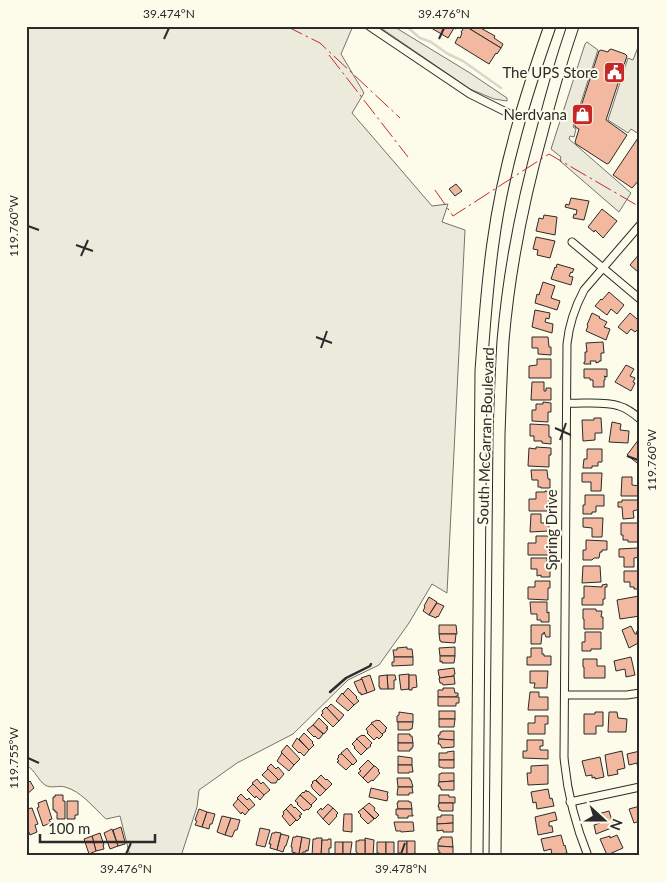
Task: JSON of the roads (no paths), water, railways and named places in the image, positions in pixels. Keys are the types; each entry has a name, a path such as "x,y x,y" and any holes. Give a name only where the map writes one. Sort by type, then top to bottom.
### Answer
{"main road":[{"name":"South McCarran Boulevard","path":"477,856 481,371 487,293 493,241 504,184 525,99 550,26"},
{"name":"South McCarran Boulevard","path":"495,856 499,436 504,340 512,272 522,212 554,84 575,26"}],"street":[{"path":"369,26 470,94 520,119"},
{"name":"Spring Drive","path":"588,856 581,840 570,802 564,757 567,344 572,315 584,290 640,225"},
{"path":"572,242 640,299"},
{"path":"567,403 611,404 628,410 640,419"},
{"path":"565,695 627,696 640,693"},
{"path":"570,802 640,787"}],"waterway":[{"path":"406,26 420,38 431,42 448,54 463,61 501,88"}],"place":[{"name":"The UPS Store","path":"614,73"},
{"name":"Nerdvana","path":"583,115"}]}
